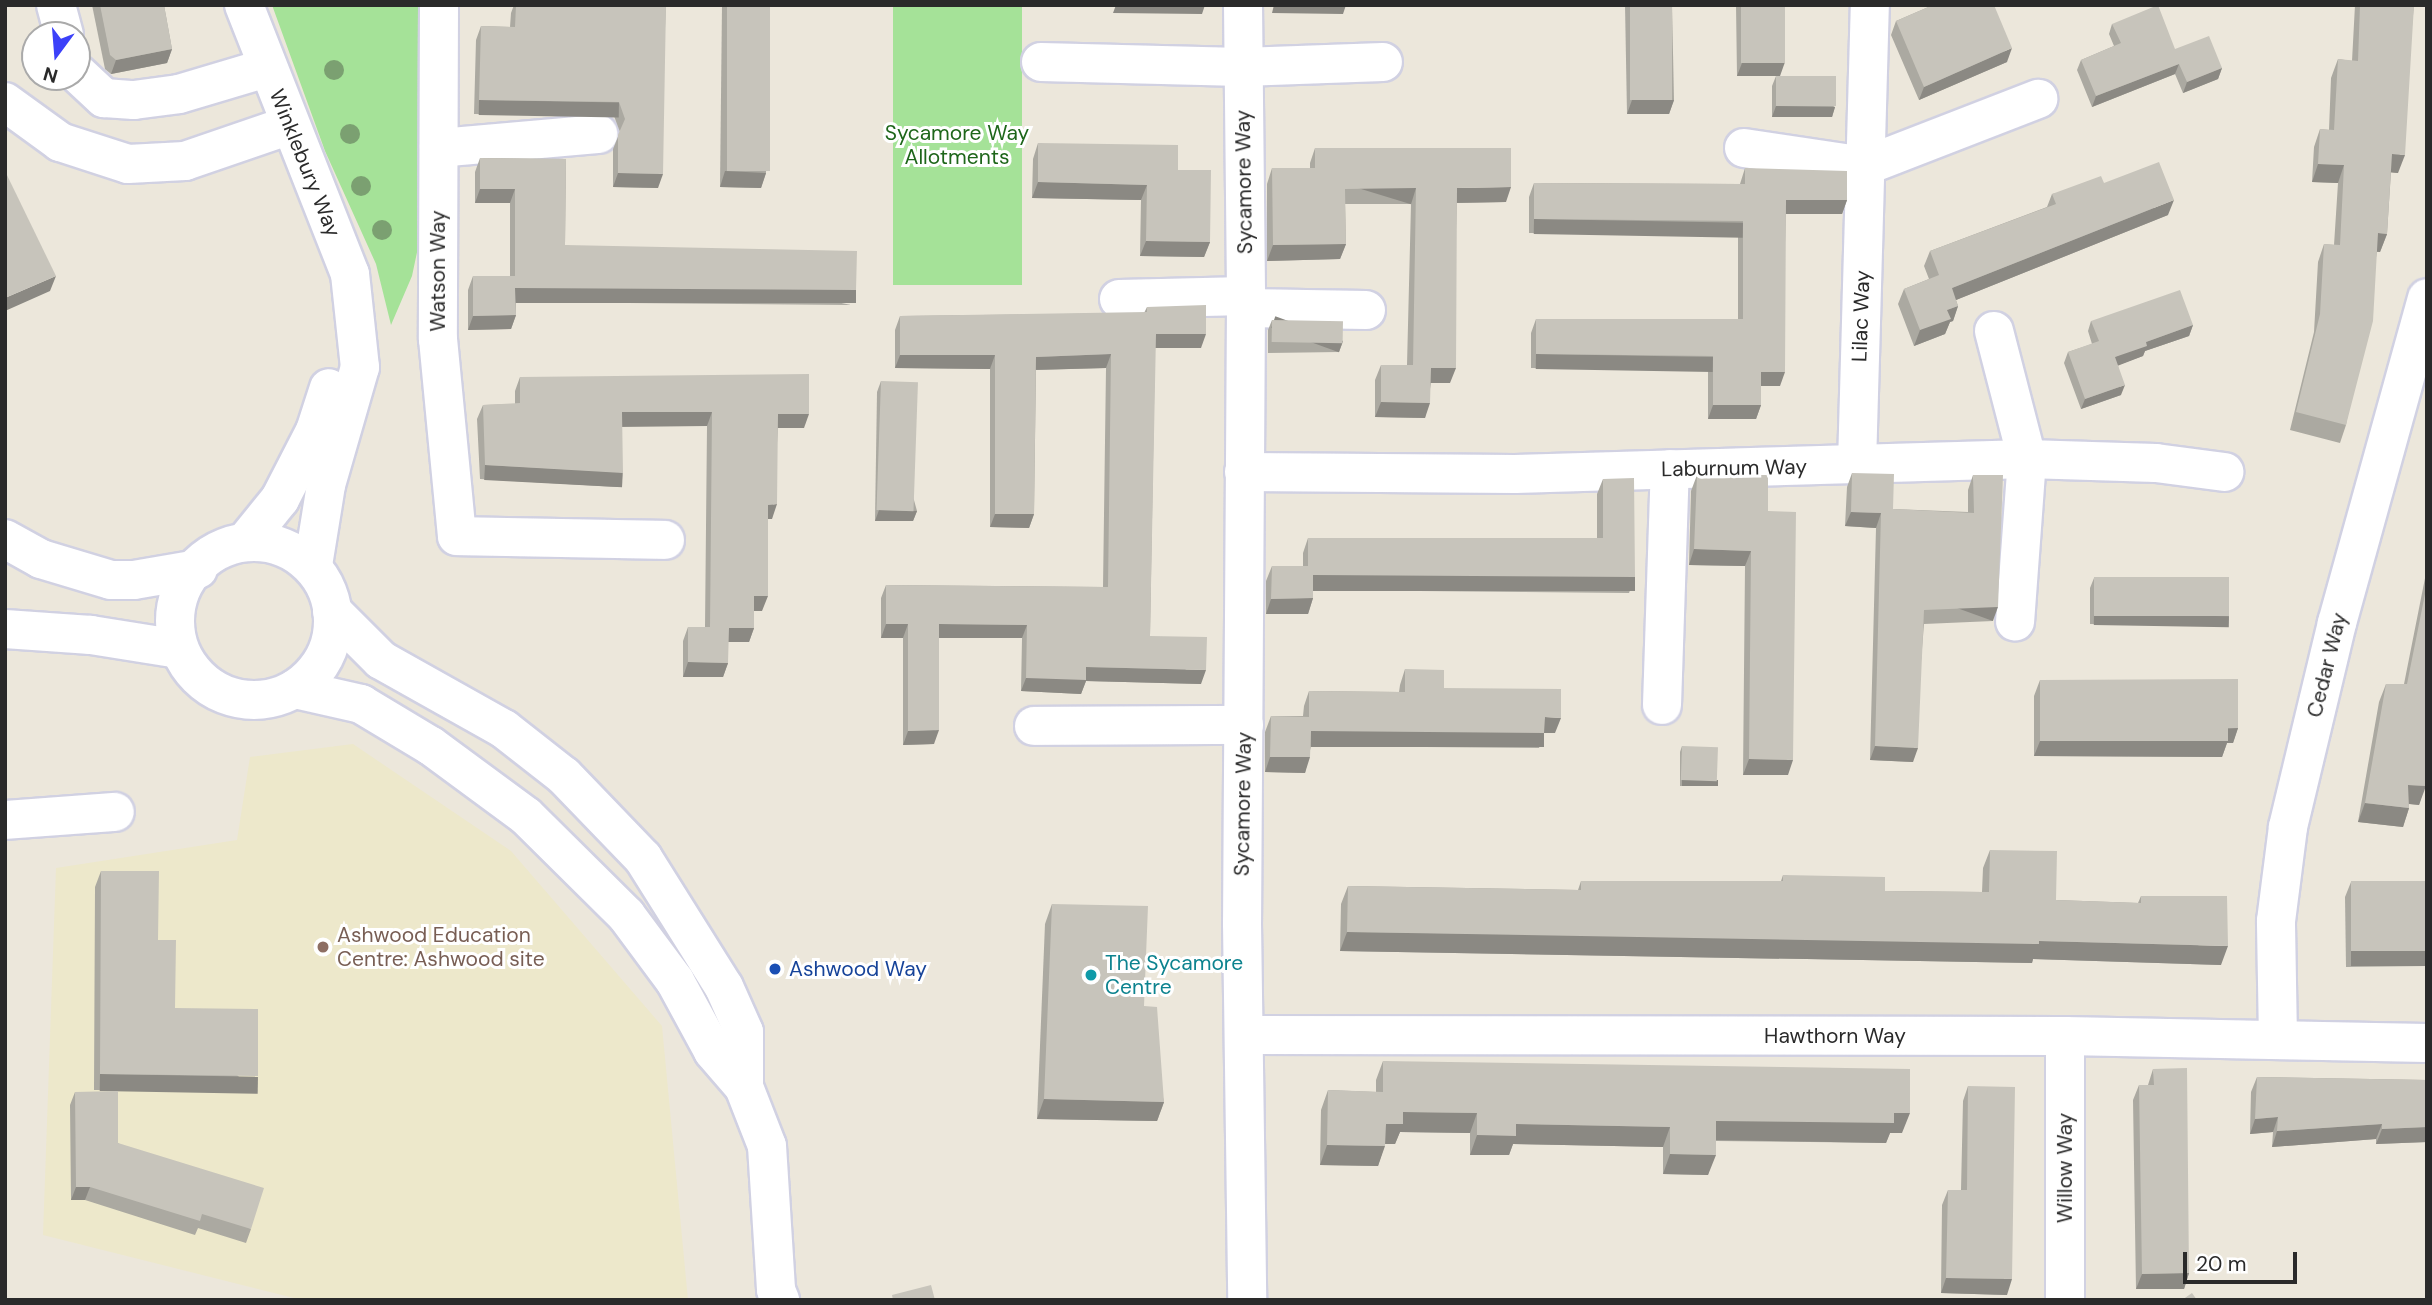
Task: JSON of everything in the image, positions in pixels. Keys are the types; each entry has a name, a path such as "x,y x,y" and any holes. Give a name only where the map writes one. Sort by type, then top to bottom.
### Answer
{"street":[{"name":"Winklebury Way","path":"244,5 266,68 350,274 360,367 326,485 313,565"},
{"name":"Watson Way","path":"439,5 438,339 457,536 665,540"},
{"name":"Sycamore Way","path":"1243,5 1246,302 1244,1035 1247,1300"},
{"name":"Lilac Way","path":"1857,465 1870,5"},
{"path":"1041,62 1242,67 1383,62"},
{"path":"91,86 104,98 134,100 179,94 266,68"},
{"path":"1744,148 1866,166 2038,99"},
{"path":"5,102 60,142 128,164 185,160 290,125"},
{"path":"439,148 598,134"},
{"name":"Cedar Way","path":"2278,1039 2276,921 2288,827 2337,623 2427,298"},
{"path":"1119,299 1246,302 1366,310"},
{"name":"Winklebury Way","path":"246,541 280,499 315,431 355,324"},
{"path":"1994,331 2027,459 2015,622"},
{"name":"Laburnum Way","path":"1244,472 1515,474 2027,459 2156,463 2224,472"},
{"path":"1662,705 1670,469"},
{"path":"5,539 41,559 111,580 198,569"},
{"path":"246,541 295,552 313,565 328,589 332,611 332,632 319,661 295,689 270,700 223,697 198,679 179,649 178,615 184,590 198,569 214,554 246,541"},
{"path":"332,611 381,660 504,729 564,776 643,858 724,987 744,1032 744,1087"},
{"path":"5,629 91,635 179,649"},
{"path":"295,689 361,704 431,746 526,816 626,915 676,981 713,1051 744,1087 767,1146 775,1214 776,1296"},
{"path":"1034,726 1244,725"},
{"path":"5,820 115,812"},
{"name":"Hawthorn Way","path":"1244,1035 2065,1036 2427,1043"},
{"name":"Willow Way","path":"2065,1036 2065,1300"}],"shaded area":[{"name":"Ashwood Education Centre: Ashwood site","path":"353,744 511,851 662,1026 688,1300 302,1300 43,1235 56,868 237,840 250,757"}],"green space":[{"path":"272,5 423,5 439,148 412,276 391,325 376,264 325,151"},
{"name":"Sycamore Way Allotments","path":"893,5 1022,5 1022,285 893,285"}],"building":[{"path":"100,5 164,5 172,49 116,60 110,55"},
{"path":"516,5 666,5 663,174 618,173 618,135 625,119 619,102 479,100 481,26 515,27"},
{"path":"727,5 770,5 770,171 727,171"},
{"path":"1630,5 1672,5 1672,100 1630,100"},
{"path":"1741,5 1785,5 1785,63 1741,63"},
{"path":"1933,5 1994,5 2012,48 1924,87 1896,21"},
{"path":"2158,5 2175,49 2209,36 2222,68 2187,82 2179,64 2096,96 2081,60 2121,43 2112,24"},
{"path":"2360,5 2414,5 2405,155 2392,154 2387,234 2378,233 2373,321 2346,425 2296,412 2320,314 2324,244 2340,245 2344,165 2318,164 2320,129 2334,130 2338,59 2358,61"},
{"path":"1776,76 1836,76 1836,106 1776,106"},
{"path":"1038,143 1178,145 1178,170 1211,170 1210,242 1146,241 1147,185 1038,182"},
{"path":"1315,148 1511,148 1511,187 1457,188 1456,368 1431,368 1430,403 1381,402 1381,365 1413,365 1416,188 1345,189 1346,244 1273,245 1272,168 1315,168"},
{"path":"480,158 566,159 565,245 857,251 856,290 515,288 516,315 473,316 473,276 515,276 515,189 480,189"},
{"path":"2159,162 2174,200 1952,288 1958,306 1947,310 1951,319 1920,330 1904,289 1939,275 1930,251 2056,204 2052,194 2101,176 2104,183"},
{"path":"1745,168 1847,171 1847,200 1786,200 1785,372 1761,372 1761,405 1713,405 1713,356 1536,354 1536,319 1743,319 1743,221 1534,219 1534,183 1745,184"},
{"path":"5,171 56,276 5,298"},
{"path":"2180,290 2193,325 2146,342 2147,346 2115,357 2125,385 2085,399 2068,352 2099,341 2091,321"},
{"path":"1206,305 1206,334 1156,334 1150,636 1207,637 1206,670 1086,667 1086,680 1026,678 1027,625 939,624 939,730 908,731 908,624 886,624 886,585 1108,587 1111,354 1036,357 1034,514 995,514 995,355 900,355 900,316 1147,312 1147,307"},
{"path":"1272,320 1343,321 1343,343 1272,342"},
{"path":"809,374 809,414 778,414 777,504 768,505 768,596 754,596 754,628 729,628 728,663 688,662 688,627 710,627 712,412 622,412 623,473 485,465 483,405 520,403 520,377"},
{"path":"881,381 918,382 913,511 876,510"},
{"path":"1852,473 1894,474 1893,509 1974,513 1973,475 2003,475 1998,607 1924,610 1918,748 1875,746 1881,513 1851,512"},
{"path":"1697,475 1768,475 1768,511 1796,512 1793,760 1749,759 1751,551 1694,549"},
{"path":"1634,478 1635,577 1313,575 1313,598 1271,599 1272,566 1308,566 1308,538 1603,538 1603,479"},
{"path":"2094,577 2229,577 2229,616 2094,616"},
{"path":"2427,584 2426,786 2408,785 2409,808 2365,803 2386,684 2407,684"},
{"path":"1405,669 1444,670 1444,688 1561,689 1561,718 1545,717 1544,733 1311,731 1310,757 1270,757 1271,716 1309,717 1309,691 1405,692"},
{"path":"2238,679 2238,728 2228,728 2228,741 2040,741 2040,680"},
{"path":"1682,746 1718,747 1717,781 1681,780"},
{"path":"1990,850 2057,851 2056,900 2141,903 2141,896 2227,896 2228,946 1347,932 1348,886 1581,890 1581,881 1783,881 1783,875 1885,877 1885,891 1989,892"},
{"path":"101,871 159,871 158,940 176,940 175,1008 258,1009 258,1076 100,1074"},
{"path":"2351,881 2427,881 2427,951 2351,951"},
{"name":"The Sycamore Centre","path":"1052,904 1148,906 1144,1006 1157,1007 1164,1102 1044,1099"},
{"path":"1383,1061 1910,1069 1910,1113 1894,1113 1894,1123 1716,1121 1716,1155 1670,1154 1670,1127 1516,1124 1516,1136 1477,1135 1477,1113 1403,1112 1403,1124 1386,1124 1385,1146 1327,1145 1328,1090 1383,1092"},
{"path":"2187,1068 2189,1273 2142,1274 2139,1085 2154,1085 2153,1069"},
{"path":"2257,1077 2427,1080 2427,1127 2382,1129 2382,1124 2277,1131 2278,1117 2255,1119"},
{"path":"1968,1086 2015,1087 2012,1279 1946,1278 1948,1190 1967,1190"},
{"path":"118,1091 118,1143 264,1188 251,1229 202,1214 200,1221 90,1187 76,1187 75,1092"},
{"path":"931,1285 935,1300 893,1300 892,1295"},
{"path":"2192,1293 2197,1300 2182,1300"}],"place":[{"name":"Ashwood Education Centre: Ashwood site","path":"323,947"},
{"name":"Ashwood Way","path":"775,969"},
{"name":"The Sycamore Centre","path":"1091,975"}]}
